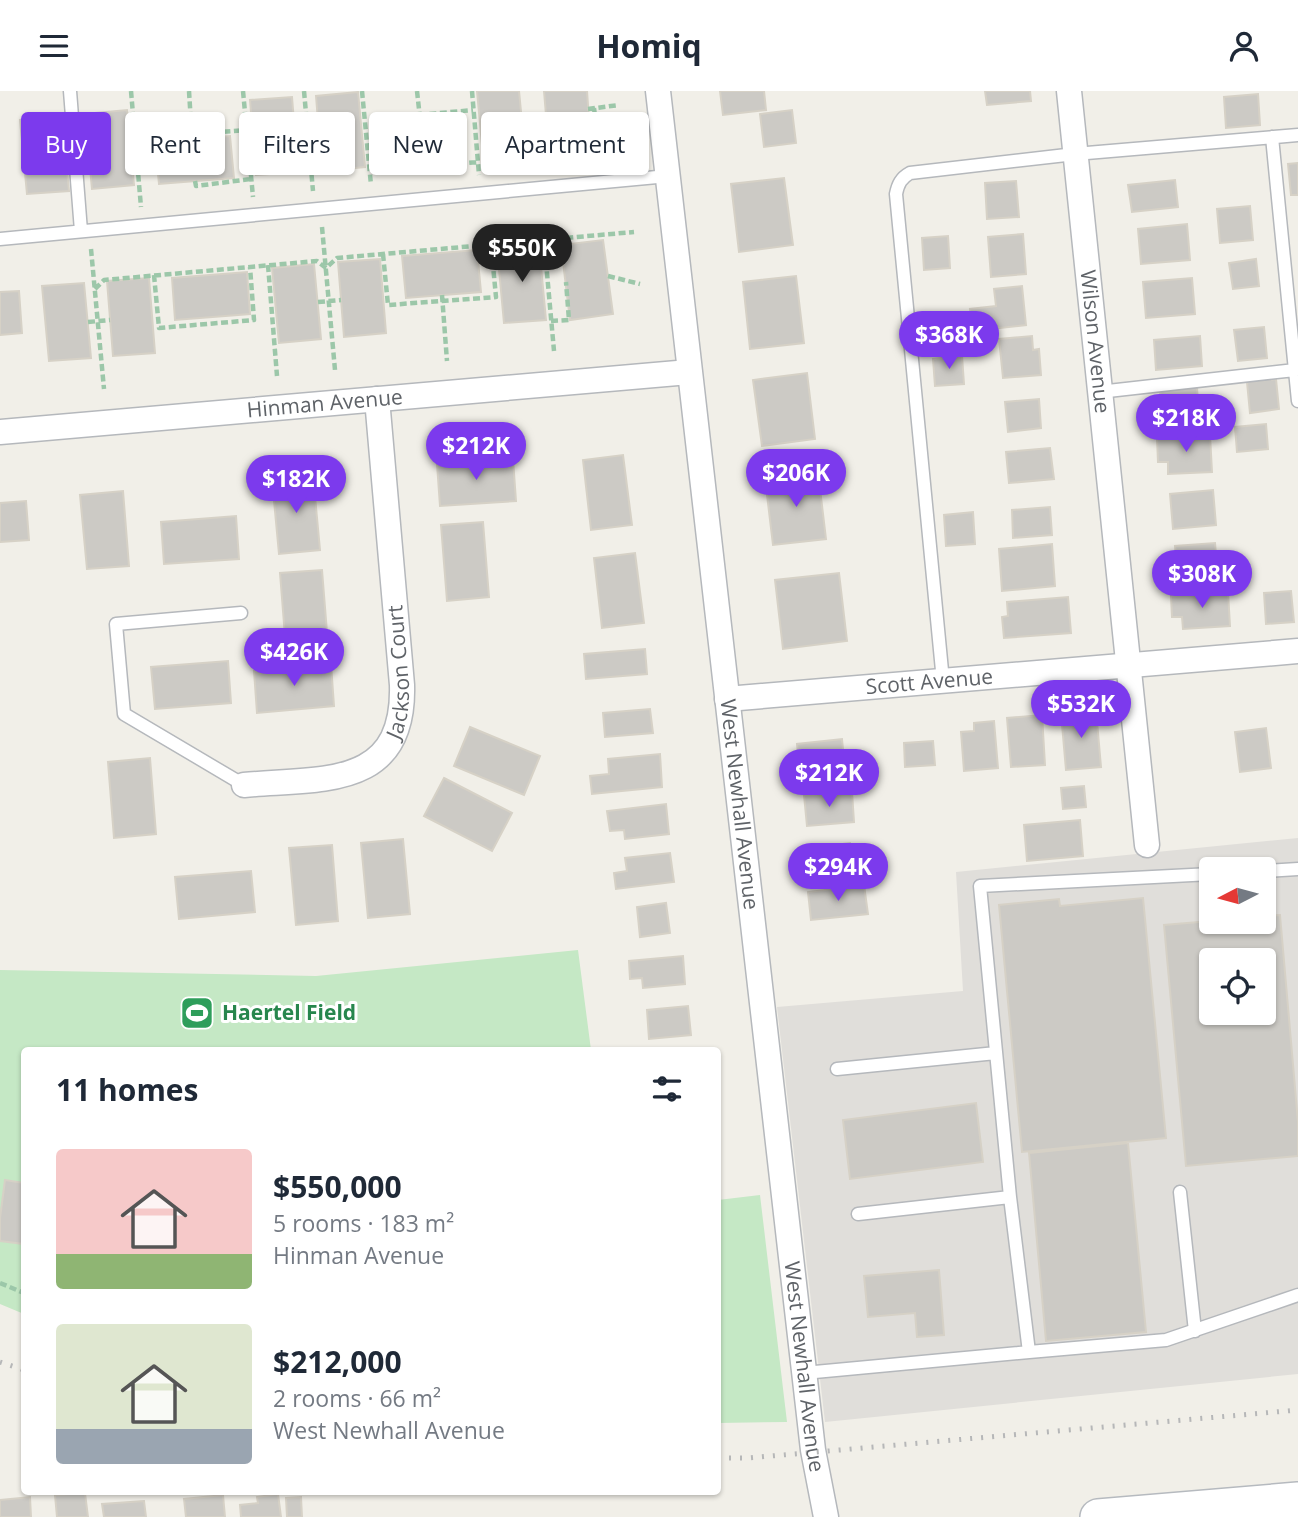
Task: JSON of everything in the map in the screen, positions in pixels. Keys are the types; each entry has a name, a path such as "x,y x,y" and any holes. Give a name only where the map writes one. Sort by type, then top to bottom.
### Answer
{"street":[{"name":"West Newhall Avenue","path":"659,91 813,1450 826,1517"},
{"name":"Wilson Avenue","path":"1069,91 1147,845"},
{"name":"Hinman Avenue","path":"0,432 689,372"},
{"name":"Jackson Court","path":"244,785 359,772 377,760 397,731 403,708 402,685 377,399"},
{"name":"Scott Avenue","path":"727,699 1298,651"},
{"path":"1098,1517 1205,1513 1298,1500"}],"lane":[{"path":"70,91 81,231"},
{"path":"943,681 897,208 898,184 910,173 1075,154 1298,135"},
{"path":"1272,137 1298,401"},
{"path":"0,239 668,176"},
{"path":"1099,392 1295,370"},
{"path":"241,613 116,624 124,714 244,785"},
{"path":"1276,870 1298,869"},
{"path":"1029,1352 1010,1197 980,886 1199,875"},
{"path":"837,1069 996,1053"},
{"path":"1180,1192 1195,1331"},
{"path":"858,1214 1010,1197"},
{"path":"804,1373 1166,1340 1298,1295"}],"path":[{"path":"131,91 133,148 140,201"},
{"path":"189,91 192,137 239,131"},
{"path":"243,91 245,112"},
{"path":"304,91 305,112"},
{"path":"362,91 363,129 370,181"},
{"path":"417,91 419,117 473,110"},
{"path":"472,91 473,110 477,119 479,171"},
{"path":"603,182 591,109 619,105"},
{"path":"467,163 478,162"},
{"path":"251,175 252,191"},
{"path":"311,175 312,187"},
{"path":"195,181 196,186 251,180"},
{"path":"326,268 337,258 634,232"},
{"path":"544,240 545,282 554,351"},
{"path":"383,254 388,306 442,298 496,297 498,287 491,245"},
{"path":"325,248 335,370"},
{"path":"95,289 104,280 154,275 210,273 317,261 326,268"},
{"path":"268,265 277,376"},
{"path":"154,275 159,328 214,320 254,320 250,267"},
{"path":"93,268 104,389"},
{"path":"608,276 640,283"},
{"path":"551,321 569,320 566,282"},
{"path":"442,298 447,361"},
{"path":"318,302 341,300"},
{"path":"88,322 110,320"},
{"path":"0,1283 21,1292"}],"shaded area":[{"path":"1298,838 1298,1374 825,1422 777,1007 963,991 956,872"}],"green space":[{"path":"578,950 591,1047 21,1047 21,1313 0,1304 0,970 316,976"},
{"path":"760,1195 787,1422 721,1423 721,1200"}],"building":[{"path":"477,91 519,91 521,112 481,112 481,134"},
{"path":"544,91 587,91 588,112 546,112"},
{"path":"720,91 764,91 766,110 723,115"},
{"path":"985,91 1030,91 1031,101 987,105"},
{"path":"358,92 365,167 355,168 355,112 317,112 316,96"},
{"path":"1258,94 1260,125 1226,128 1224,97"},
{"path":"292,97 293,112 251,112 250,100"},
{"path":"127,110 125,175 133,175 134,185 92,189 91,175 111,175 111,112 106,112"},
{"path":"792,110 796,143 764,147 760,114"},
{"path":"225,136 230,136 234,178 159,184 158,175 225,175"},
{"path":"1298,163 1298,195 1291,195 1288,164"},
{"path":"25,175 68,175 69,191 27,194"},
{"path":"784,178 793,245 739,252 731,184"},
{"path":"1175,180 1178,207 1132,212 1128,185"},
{"path":"1016,181 1019,217 987,219 985,183"},
{"path":"1250,206 1253,240 1220,243 1217,209"},
{"path":"1187,224 1190,260 1141,264 1138,229"},
{"path":"1023,234 1026,274 991,277 988,237"},
{"path":"948,236 950,268 924,270 922,238"},
{"path":"603,240 613,314 570,320 561,245"},
{"path":"539,245 546,320 504,323 497,248"},
{"path":"477,250 481,292 406,298 402,256"},
{"path":"380,259 386,333 344,337 338,262"},
{"path":"1256,259 1259,286 1233,289 1229,263"},
{"path":"314,264 321,339 279,343 272,268"},
{"path":"247,272 250,314 175,320 172,278"},
{"path":"796,276 804,343 750,349 743,282"},
{"path":"149,278 155,353 113,356 107,281"},
{"path":"1192,278 1195,314 1146,318 1143,282"},
{"path":"84,283 91,358 49,361 42,286"},
{"path":"1022,286 1026,325 973,331 970,309 996,306 994,289"},
{"path":"19,291 22,333 0,335 0,292"},
{"path":"1264,327 1267,358 1238,361 1234,330"},
{"path":"1032,336 1033,350 1039,349 1041,375 1003,378 999,339"},
{"path":"1200,336 1202,366 1156,370 1154,340"},
{"path":"962,356 964,384 935,386 933,359"},
{"path":"807,373 815,439 762,446 753,380"},
{"path":"1276,379 1279,409 1250,413 1247,382"},
{"path":"1197,387 1199,420 1153,423 1152,403 1161,402 1160,390"},
{"path":"1039,399 1041,428 1008,432 1005,402"},
{"path":"1266,424 1268,449 1237,452 1235,427"},
{"path":"1210,435 1212,472 1168,474 1168,462 1158,462 1157,438"},
{"path":"1050,448 1054,479 1009,483 1006,452"},
{"path":"623,455 632,525 591,530 583,460"},
{"path":"513,459 516,501 440,506 437,464"},
{"path":"818,472 826,539 773,545 765,478"},
{"path":"313,475 320,550 279,554 272,479"},
{"path":"1213,490 1216,525 1173,529 1170,494"},
{"path":"123,491 129,566 87,569 80,495"},
{"path":"26,501 29,540 0,542 0,503"},
{"path":"1050,507 1052,535 1013,538 1012,510"},
{"path":"973,512 975,544 946,546 944,515"},
{"path":"236,516 239,559 164,564 161,522"},
{"path":"483,522 489,597 447,601 441,525"},
{"path":"1215,543 1218,577 1178,581 1175,546"},
{"path":"1052,544 1055,586 1002,591 999,549"},
{"path":"635,553 644,623 602,628 594,558"},
{"path":"322,570 328,645 286,649 280,573"},
{"path":"839,573 847,641 783,649 775,580"},
{"path":"1291,591 1294,622 1266,624 1264,593"},
{"path":"1228,592 1230,626 1183,629 1182,617 1172,617 1171,596"},
{"path":"1068,597 1071,633 1004,638 1002,617 1008,616 1007,602"},
{"path":"645,649 647,674 586,679 584,654"},
{"path":"228,661 231,703 155,709 151,667"},
{"path":"331,664 334,706 257,713 254,671"},
{"path":"650,709 653,733 605,737 603,713"},
{"path":"1096,710 1101,767 1066,770 1061,713"},
{"path":"1042,715 1045,765 1011,767 1007,718"},
{"path":"994,721 998,768 964,771 961,732 974,731 974,723"},
{"path":"470,727 540,756 524,795 454,766"},
{"path":"1266,728 1271,768 1240,772 1235,732"},
{"path":"842,739 845,770 800,774 797,744"},
{"path":"933,741 935,765 905,767 904,743"},
{"path":"660,754 662,787 592,794 590,776 609,774 608,759"},
{"path":"150,758 156,834 114,838 108,762"},
{"path":"444,778 512,813 492,851 424,816"},
{"path":"1084,786 1086,807 1063,809 1061,788"},
{"path":"852,792 854,822 807,826 804,795"},
{"path":"666,804 669,834 625,839 624,830 610,831 607,811"},
{"path":"1080,820 1083,856 1027,861 1024,825"},
{"path":"403,839 410,914 368,918 361,843"},
{"path":"850,843 854,875 812,881 808,848"},
{"path":"332,845 338,921 296,925 289,848"},
{"path":"670,853 674,882 616,889 614,873 627,871 625,858"},
{"path":"251,871 255,912 179,919 175,877"},
{"path":"864,885 868,914 811,920 808,892"},
{"path":"1143,898 1166,1138 1022,1152 999,905 1059,899 1060,906"},
{"path":"666,903 670,933 640,937 637,907"},
{"path":"1276,915 1280,915 1298,1122 1298,1156 1186,1166 1164,925 1199,922 1199,935 1276,935"},
{"path":"683,956 685,984 643,988 642,978 630,979 629,961"},
{"path":"688,1006 691,1035 649,1039 647,1010"},
{"path":"976,1103 983,1162 850,1179 843,1120"},
{"path":"1128,1143 1146,1332 1046,1341 1029,1153"},
{"path":"5,1180 21,1183 21,1244 0,1241"},
{"path":"939,1270 944,1335 917,1337 915,1313 868,1317 864,1276"},
{"path":"55,1495 85,1495 88,1517 57,1517"},
{"path":"223,1495 225,1517 186,1517 184,1499"},
{"path":"278,1495 281,1517 241,1517 240,1505 258,1503 257,1497"},
{"path":"30,1497 31,1517 0,1517 0,1500"},
{"path":"301,1497 302,1517 287,1517 286,1498"},
{"path":"144,1501 146,1517 104,1517 102,1504"}],"railway":[{"path":"0,1362 21,1369"},
{"path":"721,1458 748,1458 1298,1410"}],"place":[{"name":"Haertel Field","path":"197,1013"}]}
